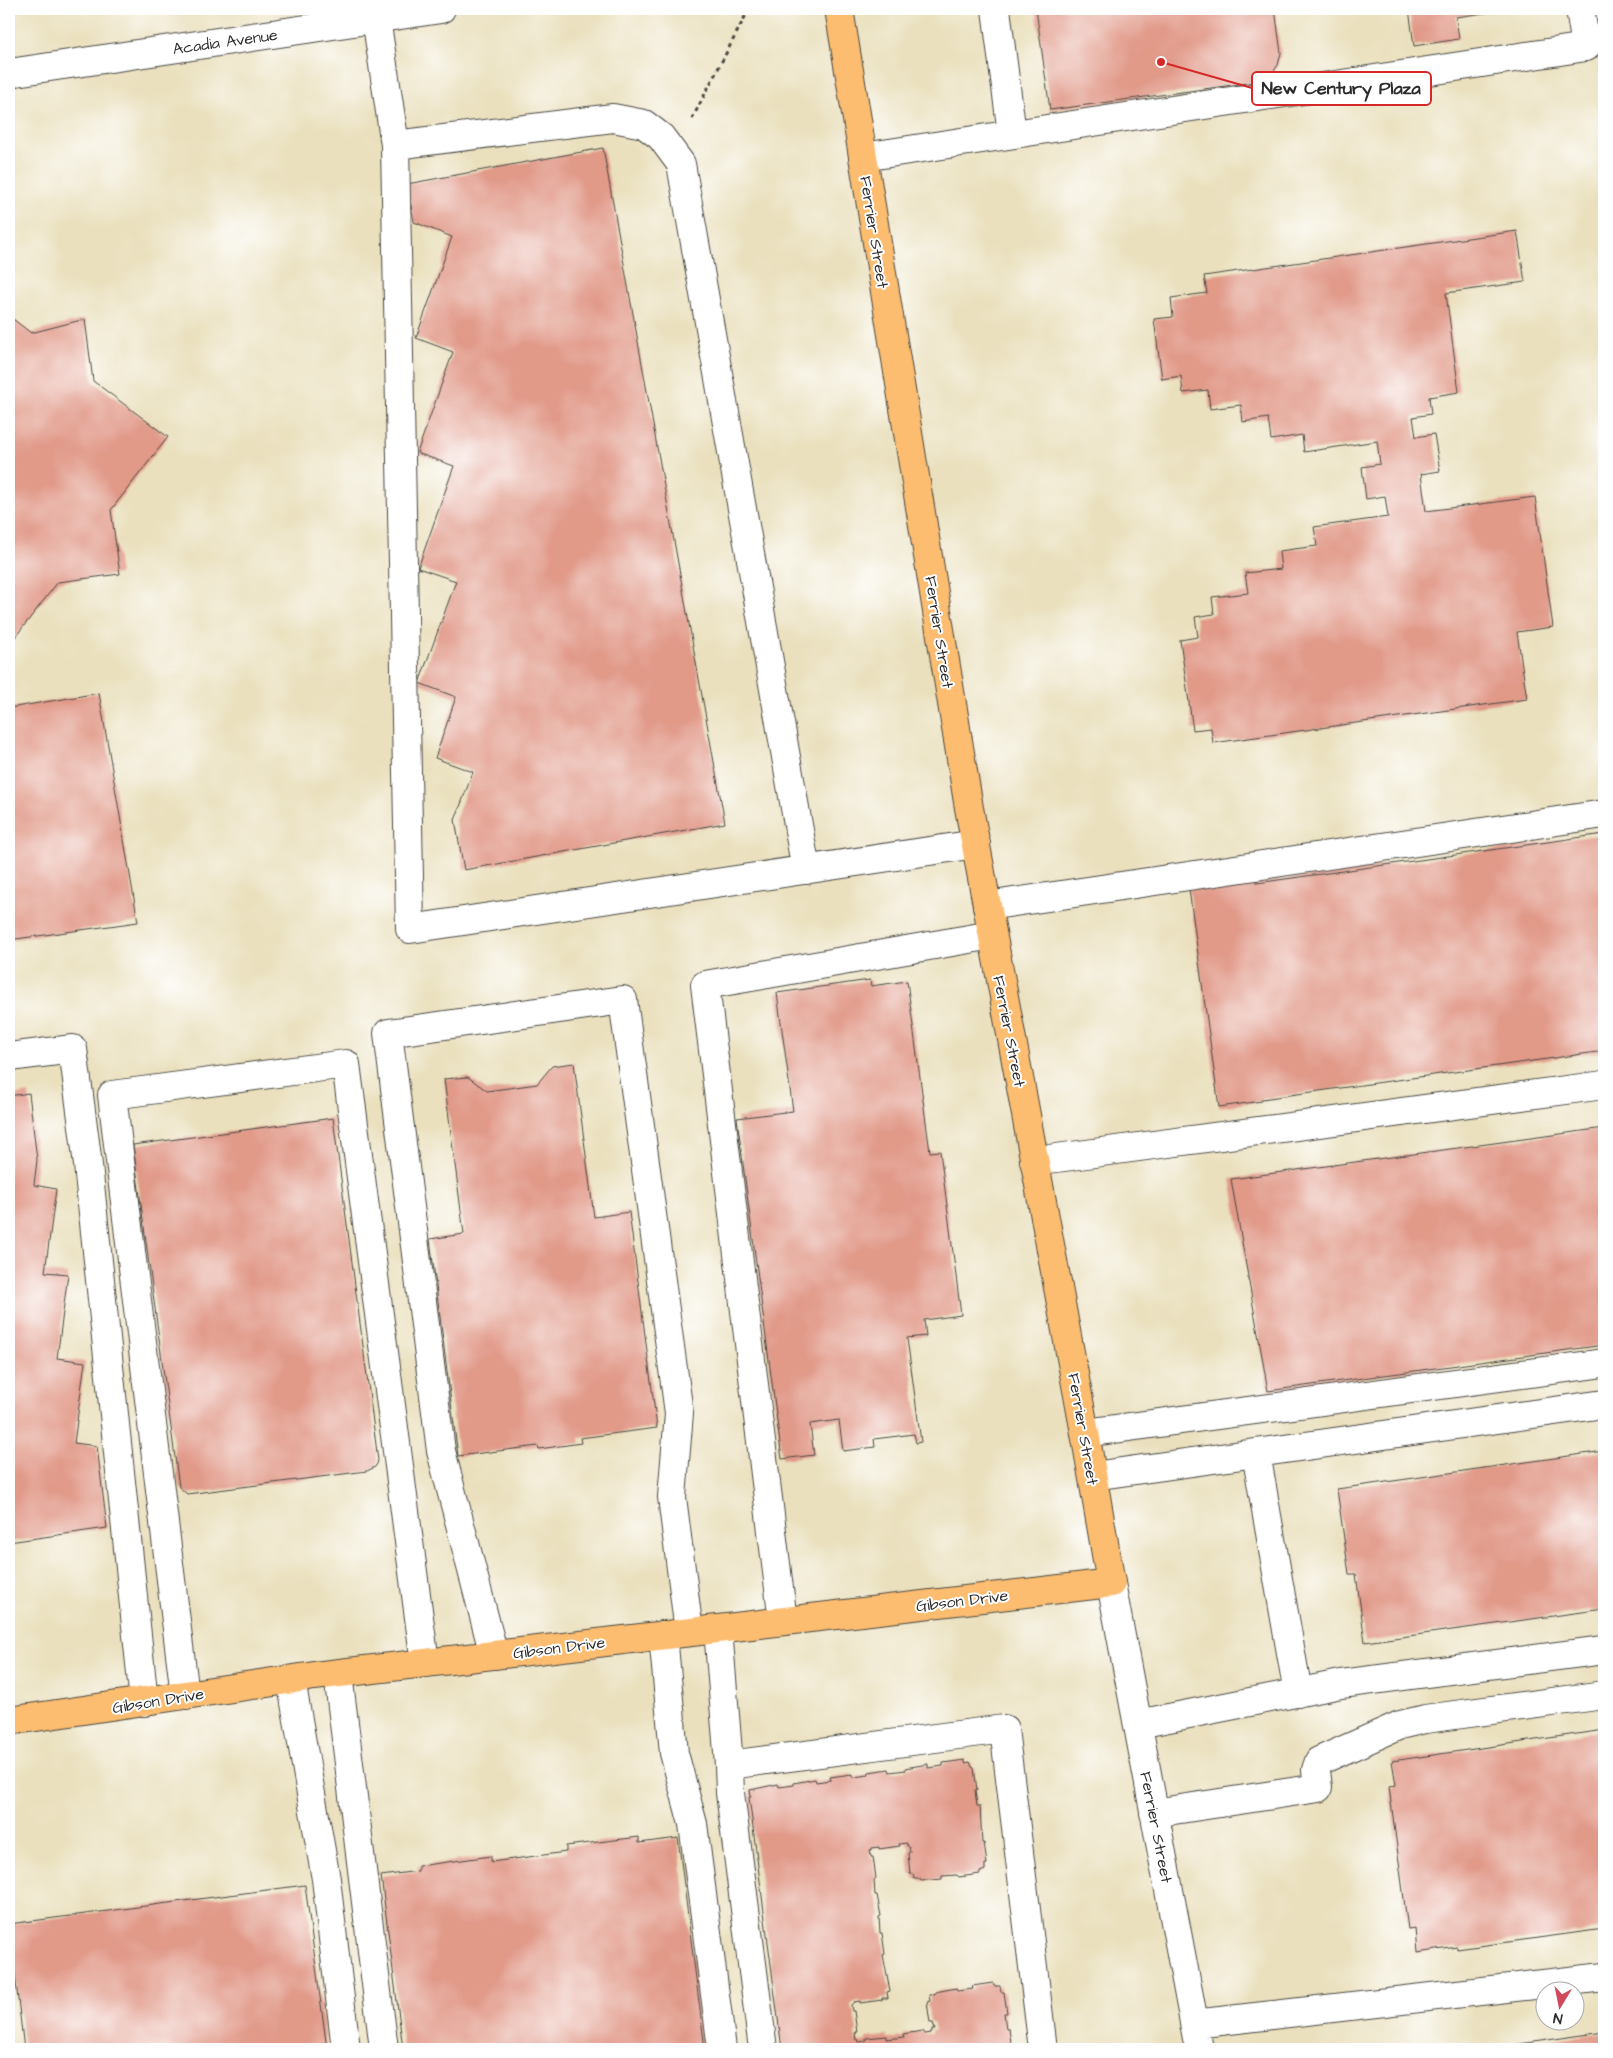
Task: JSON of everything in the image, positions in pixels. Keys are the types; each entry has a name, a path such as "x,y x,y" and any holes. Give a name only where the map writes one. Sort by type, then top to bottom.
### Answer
{"main road":[{"name":"Ferrier Street","path":"839,9 976,844 1093,1476 1111,1583"},
{"name":"Gibson Drive","path":"9,1721 291,1680 425,1663 1111,1583"}],"street":[{"name":"Acadia Avenue","path":"9,73 440,9"},
{"path":"996,9 1012,134"},
{"path":"863,157 1586,47 1580,9"},
{"path":"376,18 395,145 410,929 976,844"},
{"path":"395,145 614,118 644,124 661,137 681,164 806,870"},
{"path":"987,906 1604,814"},
{"path":"783,1621 705,985 992,935"},
{"path":"494,1655 441,1451 388,1033 624,1000 678,1413 672,1497 676,1634 674,1753 693,1824 722,2049"},
{"path":"9,1057 73,1048 88,1165 144,1702"},
{"path":"185,1695 112,1095 346,1064 425,1663"},
{"path":"1034,1161 1604,1085"},
{"path":"1085,1433 1604,1363"},
{"path":"1093,1476 1604,1404"},
{"path":"1256,1452 1298,1693"},
{"name":"Ferrier Street","path":"1111,1583 1197,2037"},
{"path":"718,1629 730,1794 763,2049"},
{"path":"1138,1724 1341,1684 1604,1650"},
{"path":"338,1674 384,2049"},
{"path":"291,1680 326,1878 346,2049"},
{"path":"1154,1813 1318,1788 1316,1770 1319,1761 1400,1724 1604,1695"},
{"path":"729,1766 1004,1729 1043,2049"},
{"path":"1197,2037 1604,1977"}],"path":[{"path":"674,154 749,9"}],"building":[{"path":"1036,9 1275,9 1281,53 1278,65 1271,75 1262,81 1050,110"},
{"path":"1409,9 1505,10 1456,17 1459,39 1414,46"},
{"path":"603,148 725,823 464,870 455,820 473,772 435,758 456,697 419,683 456,581 418,568 454,466 417,453 453,352 416,338 452,237 414,222 407,184"},
{"path":"1517,231 1525,282 1446,293 1459,392 1429,397 1431,414 1413,417 1416,437 1434,434 1440,471 1421,474 1426,511 1535,497 1553,627 1517,632 1527,699 1213,743 1211,728 1193,730 1180,640 1198,637 1195,617 1214,614 1212,597 1248,593 1245,573 1281,569 1279,551 1317,546 1314,527 1388,517 1385,496 1366,499 1362,467 1380,464 1377,441 1304,452 1302,435 1271,440 1268,418 1243,422 1241,405 1210,409 1208,390 1183,393 1181,376 1162,379 1154,319 1173,317 1171,298 1207,293 1204,276"},
{"path":"9,316 31,333 85,319 93,381 168,437 111,510 120,574 58,582 9,645"},
{"path":"99,693 138,922 9,940 9,708"},
{"path":"1604,834 1604,1051 1262,1099 1262,1101 1219,1107 1189,889 1257,879 1257,883"},
{"path":"870,980 871,986 907,981 930,1152 940,1151 961,1315 924,1320 926,1336 907,1338 921,1442 916,1443 914,1434 874,1439 875,1447 843,1451 839,1420 810,1424 814,1455 782,1459 737,1118 793,1111 777,993"},
{"path":"574,1063 594,1217 629,1212 657,1428 580,1438 581,1443 539,1449 538,1446 458,1456 430,1239 464,1234 444,1079 468,1077 487,1091 537,1084 552,1066"},
{"path":"29,1093 37,1160 34,1185 56,1189 45,1272 68,1274 57,1358 85,1362 74,1443 97,1446 107,1528 9,1542 9,1096"},
{"path":"333,1118 377,1464 367,1471 187,1494 179,1487 133,1145"},
{"path":"1604,1128 1604,1345 1268,1391 1231,1179"},
{"path":"1604,1451 1604,1609 1365,1642 1356,1574 1349,1574 1337,1489"},
{"path":"1604,1730 1604,1929 1417,1953 1415,1928 1408,1929 1389,1787 1396,1785 1392,1761"},
{"path":"965,1760 965,1763 970,1762 974,1768 977,1806 980,1806 982,1843 984,1843 987,1864 985,1864 985,1870 980,1872 980,1874 959,1877 957,1875 942,1876 942,1879 921,1881 920,1879 914,1879 913,1874 910,1874 908,1853 910,1852 907,1843 899,1844 900,1846 879,1849 879,1847 870,1850 876,1878 874,1880 875,1895 877,1895 881,1916 879,1917 880,1933 882,1933 885,1954 883,1955 890,1991 887,1992 888,1998 860,2003 860,2001 854,2002 851,2005 852,2011 854,2011 857,2032 855,2033 856,2040 858,2039 859,2042 866,2041 866,2038 887,2036 887,2039 904,2037 903,2034 923,2031 925,2034 932,2033 932,2030 935,2030 933,2023 930,2023 927,2002 930,2001 929,1995 956,1988 957,1991 973,1989 972,1986 993,1983 995,1986 1000,1986 1001,1992 1004,1992 1007,2013 1004,2013 1006,2029 1009,2029 1012,2049 782,2049 749,1797 751,1797 750,1790 778,1784 779,1787 794,1785 794,1783 815,1779 816,1782 831,1780 830,1777 852,1774 852,1777 868,1775 869,1772 889,1769 890,1772 906,1770 905,1768 928,1764 928,1768 943,1766 943,1763"},
{"path":"639,1837 639,1843 678,1838 705,2049 403,2049 381,1876 418,1871 418,1866 491,1856 491,1862 566,1852 566,1846"},
{"path":"305,1885 327,2049 24,2049 9,1924"},
{"path":"1604,2032 1604,2049 1491,2049 1491,2048"}],"place":[{"name":"New Century Plaza","path":"1161,62"}]}
